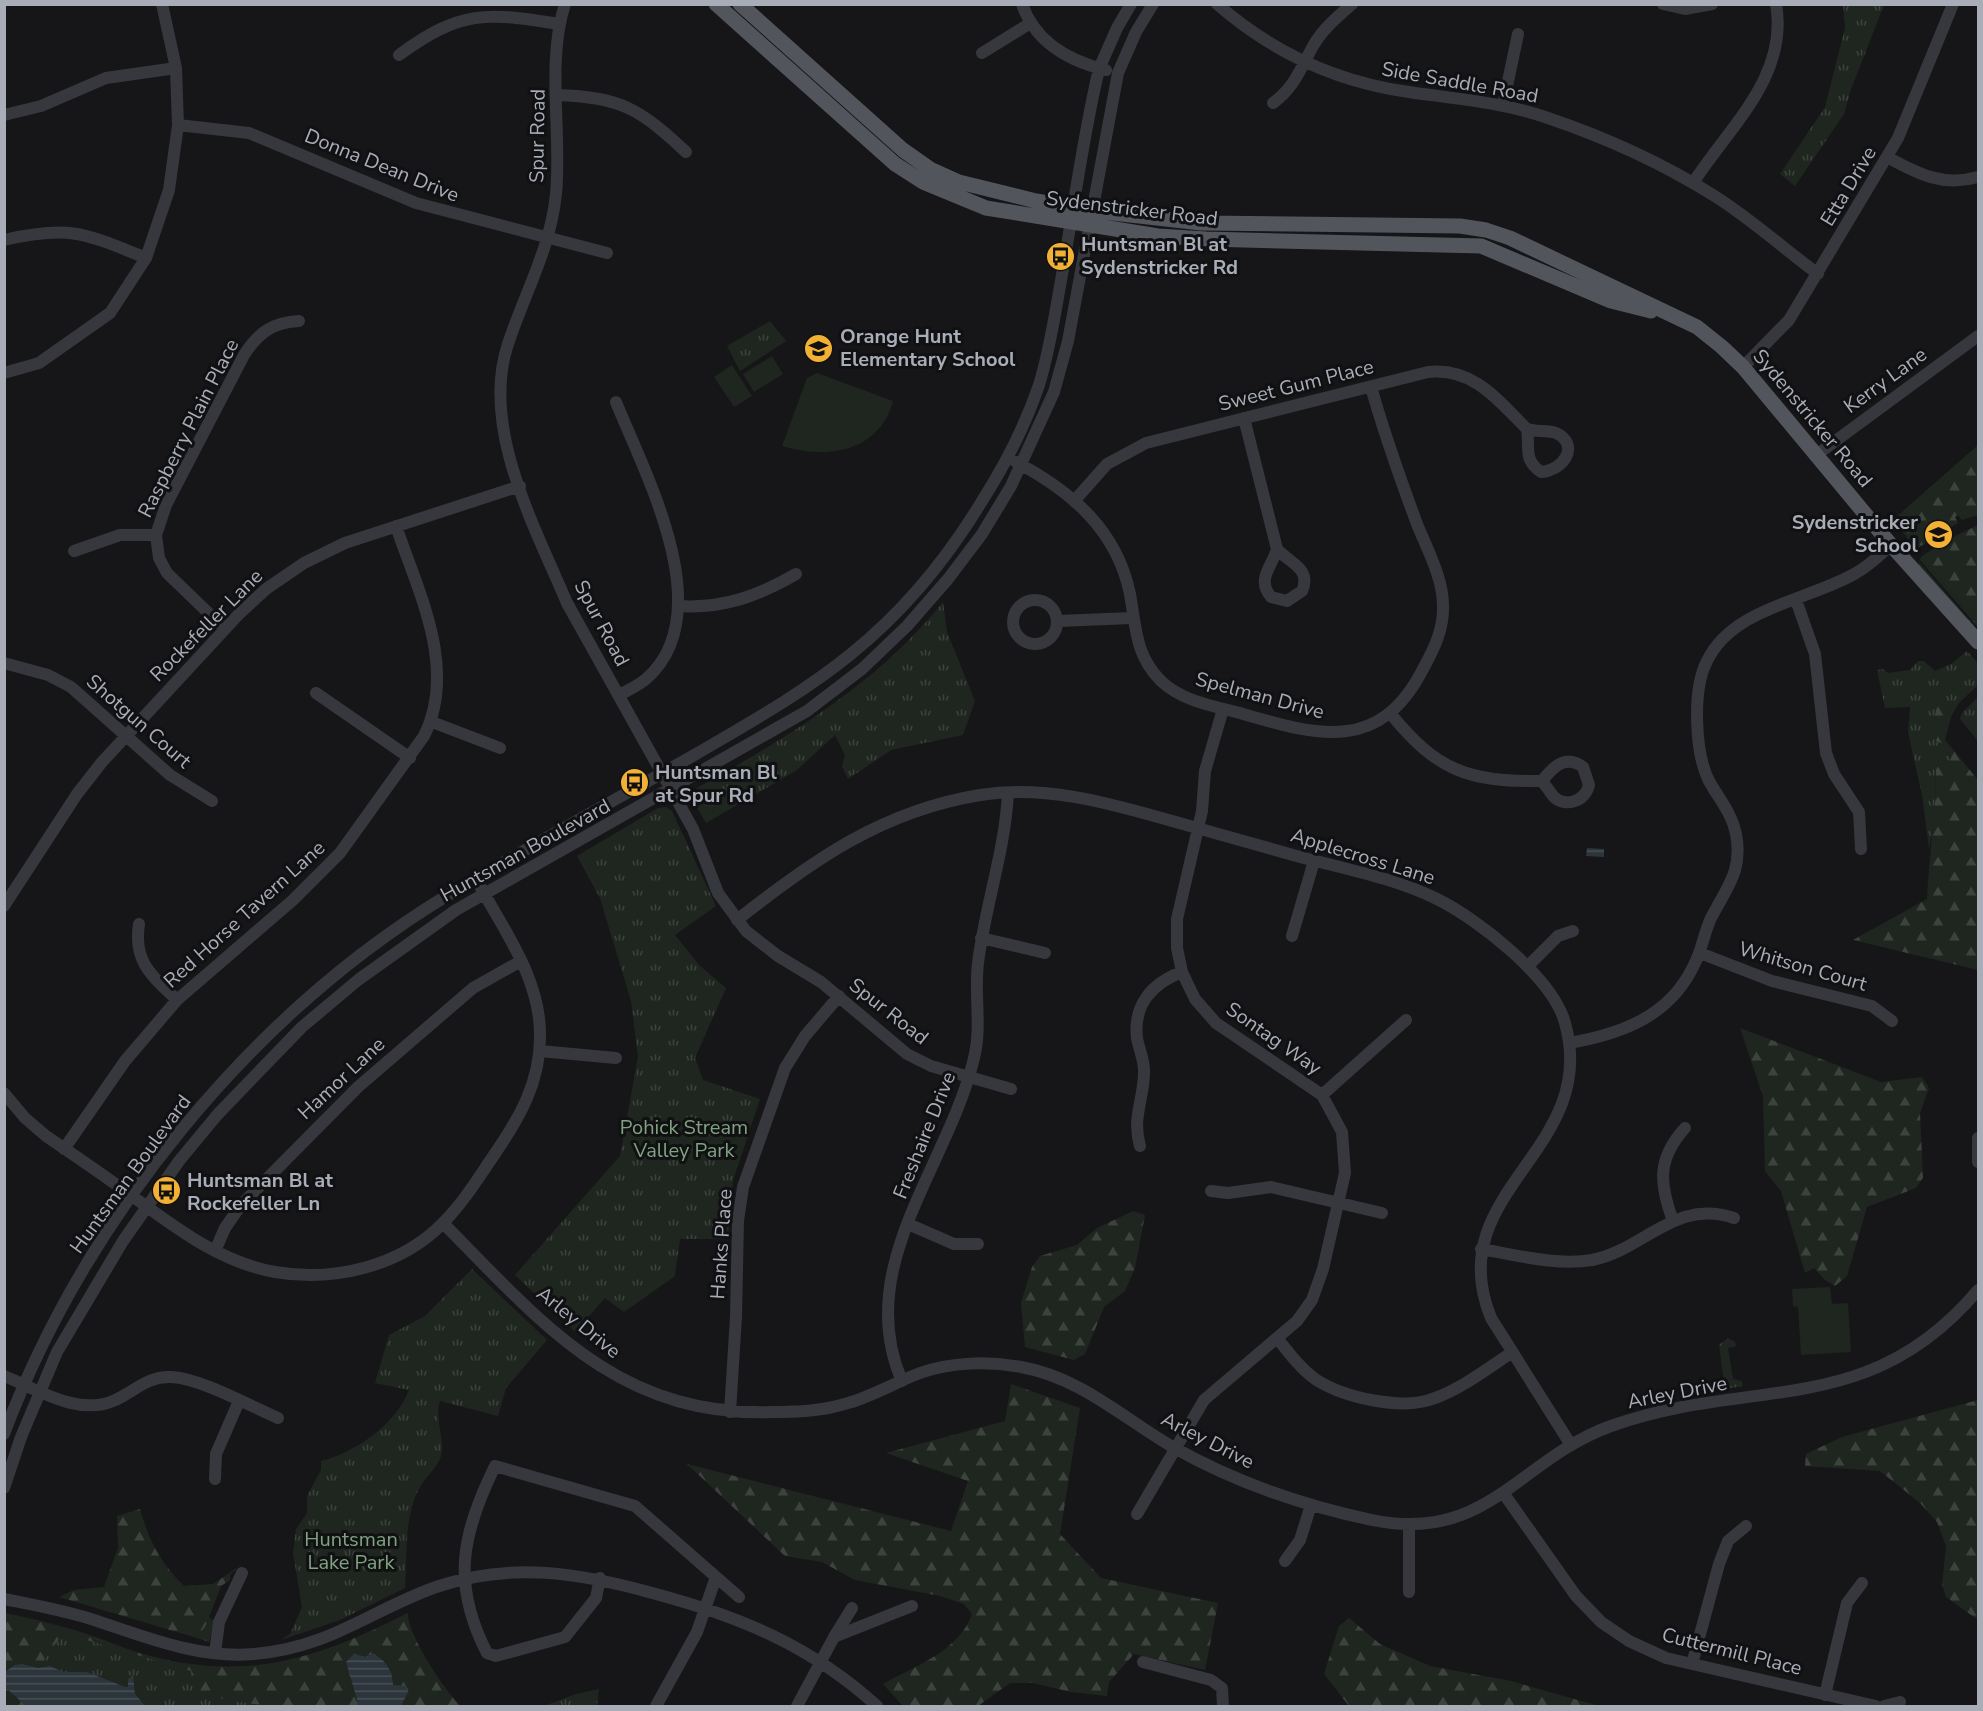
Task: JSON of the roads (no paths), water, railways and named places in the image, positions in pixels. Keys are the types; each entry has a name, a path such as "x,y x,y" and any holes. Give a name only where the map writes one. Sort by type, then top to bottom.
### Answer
{"main road":[{"name":"Sydenstricker Road","path":"716,4 888,158 923,182 986,208 1088,226 1206,239 1481,246 1611,301 1675,316"},
{"name":"Sydenstricker Road","path":"740,4 883,133 930,169 960,182 994,192 1091,210 1201,223 1428,225 1486,230 1520,242 1697,327 1743,367 1891,545 1978,642"}],"street":[{"path":"4,373 39,363 110,314 146,258 169,190 178,125 176,68 162,4"},
{"name":"Spur Road","path":"565,4 559,24 556,191 548,238 534,282 508,343 500,379 502,429 520,486 567,603 663,773 693,829 718,893 737,920 759,943 813,976 907,1054 931,1065 1011,1089"},
{"path":"1022,4 1029,24 1056,50 1080,63 1118,73"},
{"name":"Huntsman Boulevard","path":"4,1434 24,1384 61,1310 133,1197 205,1103 290,1015 402,925 476,879 786,702 870,638 912,596 953,546 1007,458 1031,405 1044,369 1100,69 1117,28 1131,4"},
{"name":"Huntsman Boulevard","path":"4,1488 40,1391 75,1318 146,1206 218,1114 302,1027 412,939 484,893 672,790 807,711 862,669 907,626 948,579 982,534 1022,466 1047,412 1060,373 1118,73 1136,32 1153,4"},
{"name":"Side Saddle Road","path":"1217,4 1258,36 1305,62 1376,86 1503,105 1587,133 1693,183 1722,201 1818,274"},
{"path":"1273,103 1287,93 1330,24 1352,4"},
{"path":"1663,4 1685,9 1712,4"},
{"path":"1693,183 1766,80 1776,43 1776,4"},
{"name":"Etta Drive","path":"1743,367 1789,320 1887,157 1908,118 1953,4"},
{"path":"399,55 424,37 465,19 510,16 559,24"},
{"path":"982,53 1029,24"},
{"path":"1503,105 1518,34"},
{"path":"4,115 41,106 105,78 176,68"},
{"path":"557,95 603,98 624,105 651,121 686,152"},
{"name":"Donna Dean Drive","path":"178,125 249,133 416,203 607,253"},
{"path":"1887,157 1916,174 1939,180 1978,177"},
{"path":"4,240 41,232 76,232 146,258"},
{"name":"Raspberry Plain Place","path":"225,630 167,573 159,558 156,535 166,505 252,343 271,326 283,321 299,321"},
{"name":"Kerry Lane","path":"1815,456 1978,336"},
{"name":"Sweet Gum Place","path":"1075,500 1107,464 1134,448 1428,372 1444,371 1461,375 1489,391 1527,429"},
{"name":"Spelman Drive","path":"1007,458 1075,500 1092,516 1115,550 1128,585 1132,618 1144,658 1162,682 1184,696 1300,730 1325,734 1362,728 1390,713 1411,691 1429,659 1440,632 1443,603 1436,573 1389,447 1371,387"},
{"path":"616,402 668,533 676,573 678,606 672,643 662,661 648,678 619,695"},
{"path":"1244,418 1277,549"},
{"name":"Rockefeller Lane","path":"4,906 77,794 125,736 260,594 304,563 345,543 520,486"},
{"name":"Red Horse Tavern Lane","path":"64,1149 125,1061 177,1000 326,869 362,827 432,722 438,689 436,652 396,526"},
{"path":"74,551 120,535 156,535"},
{"path":"1569,1043 1614,1034 1647,1018 1677,992 1700,953 1710,920 1732,883 1737,850 1731,818 1709,781 1702,761 1698,707 1700,678 1711,653 1728,633 1746,621 1856,573 1891,545"},
{"path":"678,606 699,607 733,603 762,593 796,574"},
{"path":"1796,600 1815,654 1826,753 1834,774 1859,812 1861,849"},
{"path":"1058,621 1132,618"},
{"name":"Shotgun Court","path":"4,663 48,675 71,687 170,775 212,801"},
{"path":"316,693 410,758"},
{"name":"Sontag Way","path":"1137,1515 1204,1400 1224,1380 1277,1338 1304,1312 1314,1294 1345,1173 1345,1144 1338,1122 1322,1095 1216,1023 1195,999 1182,972 1177,948 1177,919 1198,828 1205,771 1223,709"},
{"path":"1390,713 1419,746 1458,771 1493,780 1542,781"},
{"path":"432,722 500,748"},
{"name":"Applecross Lane","path":"737,920 811,864 876,827 950,801 1008,793 1041,793 1081,798 1198,828 1398,884 1438,900 1467,918 1528,966 1555,998 1565,1022 1569,1043 1568,1080 1554,1121 1536,1153 1494,1211 1485,1230 1479,1273 1484,1299 1491,1318 1570,1445"},
{"name":"Freshaire Drive","path":"902,1381 891,1351 888,1303 896,1253 969,1077 977,1038 977,971 981,938 1007,819 1008,793"},
{"path":"1292,936 1314,861"},
{"path":"4,1093 30,1123 64,1149 146,1206 215,1251 235,1261 271,1271 302,1275 334,1274 364,1268 393,1257 443,1223 471,1189 520,1115 535,1079 540,1051 540,1022 536,998 521,961 476,879"},
{"path":"139,924 136,938 141,959 154,977 177,1000"},
{"path":"1528,966 1558,936 1573,931"},
{"path":"981,938 1045,953"},
{"name":"Whitson Court","path":"1700,953 1772,981 1872,1006 1892,1021"},
{"name":"Hamor Lane","path":"215,1251 225,1228 241,1205 358,1087 473,988 521,961"},
{"path":"1140,1146 1135,1125 1144,1074 1137,1036 1139,1014 1145,998 1158,983 1182,972"},
{"name":"Hanks Place","path":"730,1412 736,1317 738,1221 743,1187 785,1068 805,1036 839,996"},
{"path":"1322,1095 1406,1020"},
{"path":"540,1051 616,1058"},
{"path":"1673,1221 1664,1192 1663,1169 1669,1148 1685,1128"},
{"path":"1978,1138 1978,1162"},
{"path":"1211,1191 1228,1193 1271,1187 1382,1213"},
{"path":"1481,1249 1561,1261 1592,1260 1615,1253 1673,1221 1709,1213 1734,1218"},
{"name":"Arley Drive","path":"443,1223 502,1285 566,1342 597,1365 629,1384 664,1398 730,1412 824,1409 850,1403 923,1372 964,1364 998,1364 1031,1369 1086,1390 1175,1448 1238,1479 1311,1505 1372,1520 1409,1524 1456,1517 1484,1506 1570,1445 1602,1430 1649,1415 1826,1386 1870,1373 1930,1337 1949,1322 1978,1290"},
{"path":"908,1224 954,1244 978,1244"},
{"path":"1277,1338 1302,1368 1324,1384 1346,1393 1400,1404 1423,1402 1442,1396 1511,1353"},
{"path":"4,1376 68,1402 90,1406 112,1401 148,1380 168,1377 194,1381 278,1418"},
{"path":"215,1479 216,1454 239,1401"},
{"path":"600,1578 596,1598 565,1637 496,1656 487,1653 478,1635 463,1571 466,1547 479,1500 495,1466 635,1506 739,1597"},
{"name":"Cuttermill Place","path":"1504,1494 1576,1596 1601,1622 1646,1650 1692,1664 1876,1707"},
{"path":"1285,1561 1300,1540 1311,1505"},
{"path":"1409,1524 1409,1592"},
{"path":"1692,1664 1719,1564 1728,1541 1746,1526"},
{"path":"4,1599 73,1614 179,1647 215,1653 252,1654 309,1644 343,1632 412,1597 464,1579 534,1571 600,1578 705,1607 758,1627 820,1661 878,1707"},
{"path":"215,1653 219,1622 242,1573"},
{"path":"656,1707 697,1632 716,1577"},
{"path":"1825,1695 1847,1602 1862,1583"},
{"path":"834,1637 912,1606"},
{"path":"797,1707 820,1661 852,1608"},
{"path":"1143,1662 1211,1680 1222,1688 1223,1707"},
{"path":"1884,1707 1900,1702"}],"place":[{"name":"Huntsman Bl at Sydenstricker Rd","path":"1060,256"},
{"name":"Orange Hunt Elementary School","path":"819,348"},
{"name":"Sydenstricker School","path":"1939,534"},
{"name":"Huntsman Bl at Spur Rd","path":"634,783"},
{"name":"Huntsman Bl at Rockefeller Ln","path":"166,1191"}],"park label":[{"name":"Pohick Stream Valley Park","path":"684,1138"},
{"name":"Huntsman Lake Park","path":"351,1550"}]}
